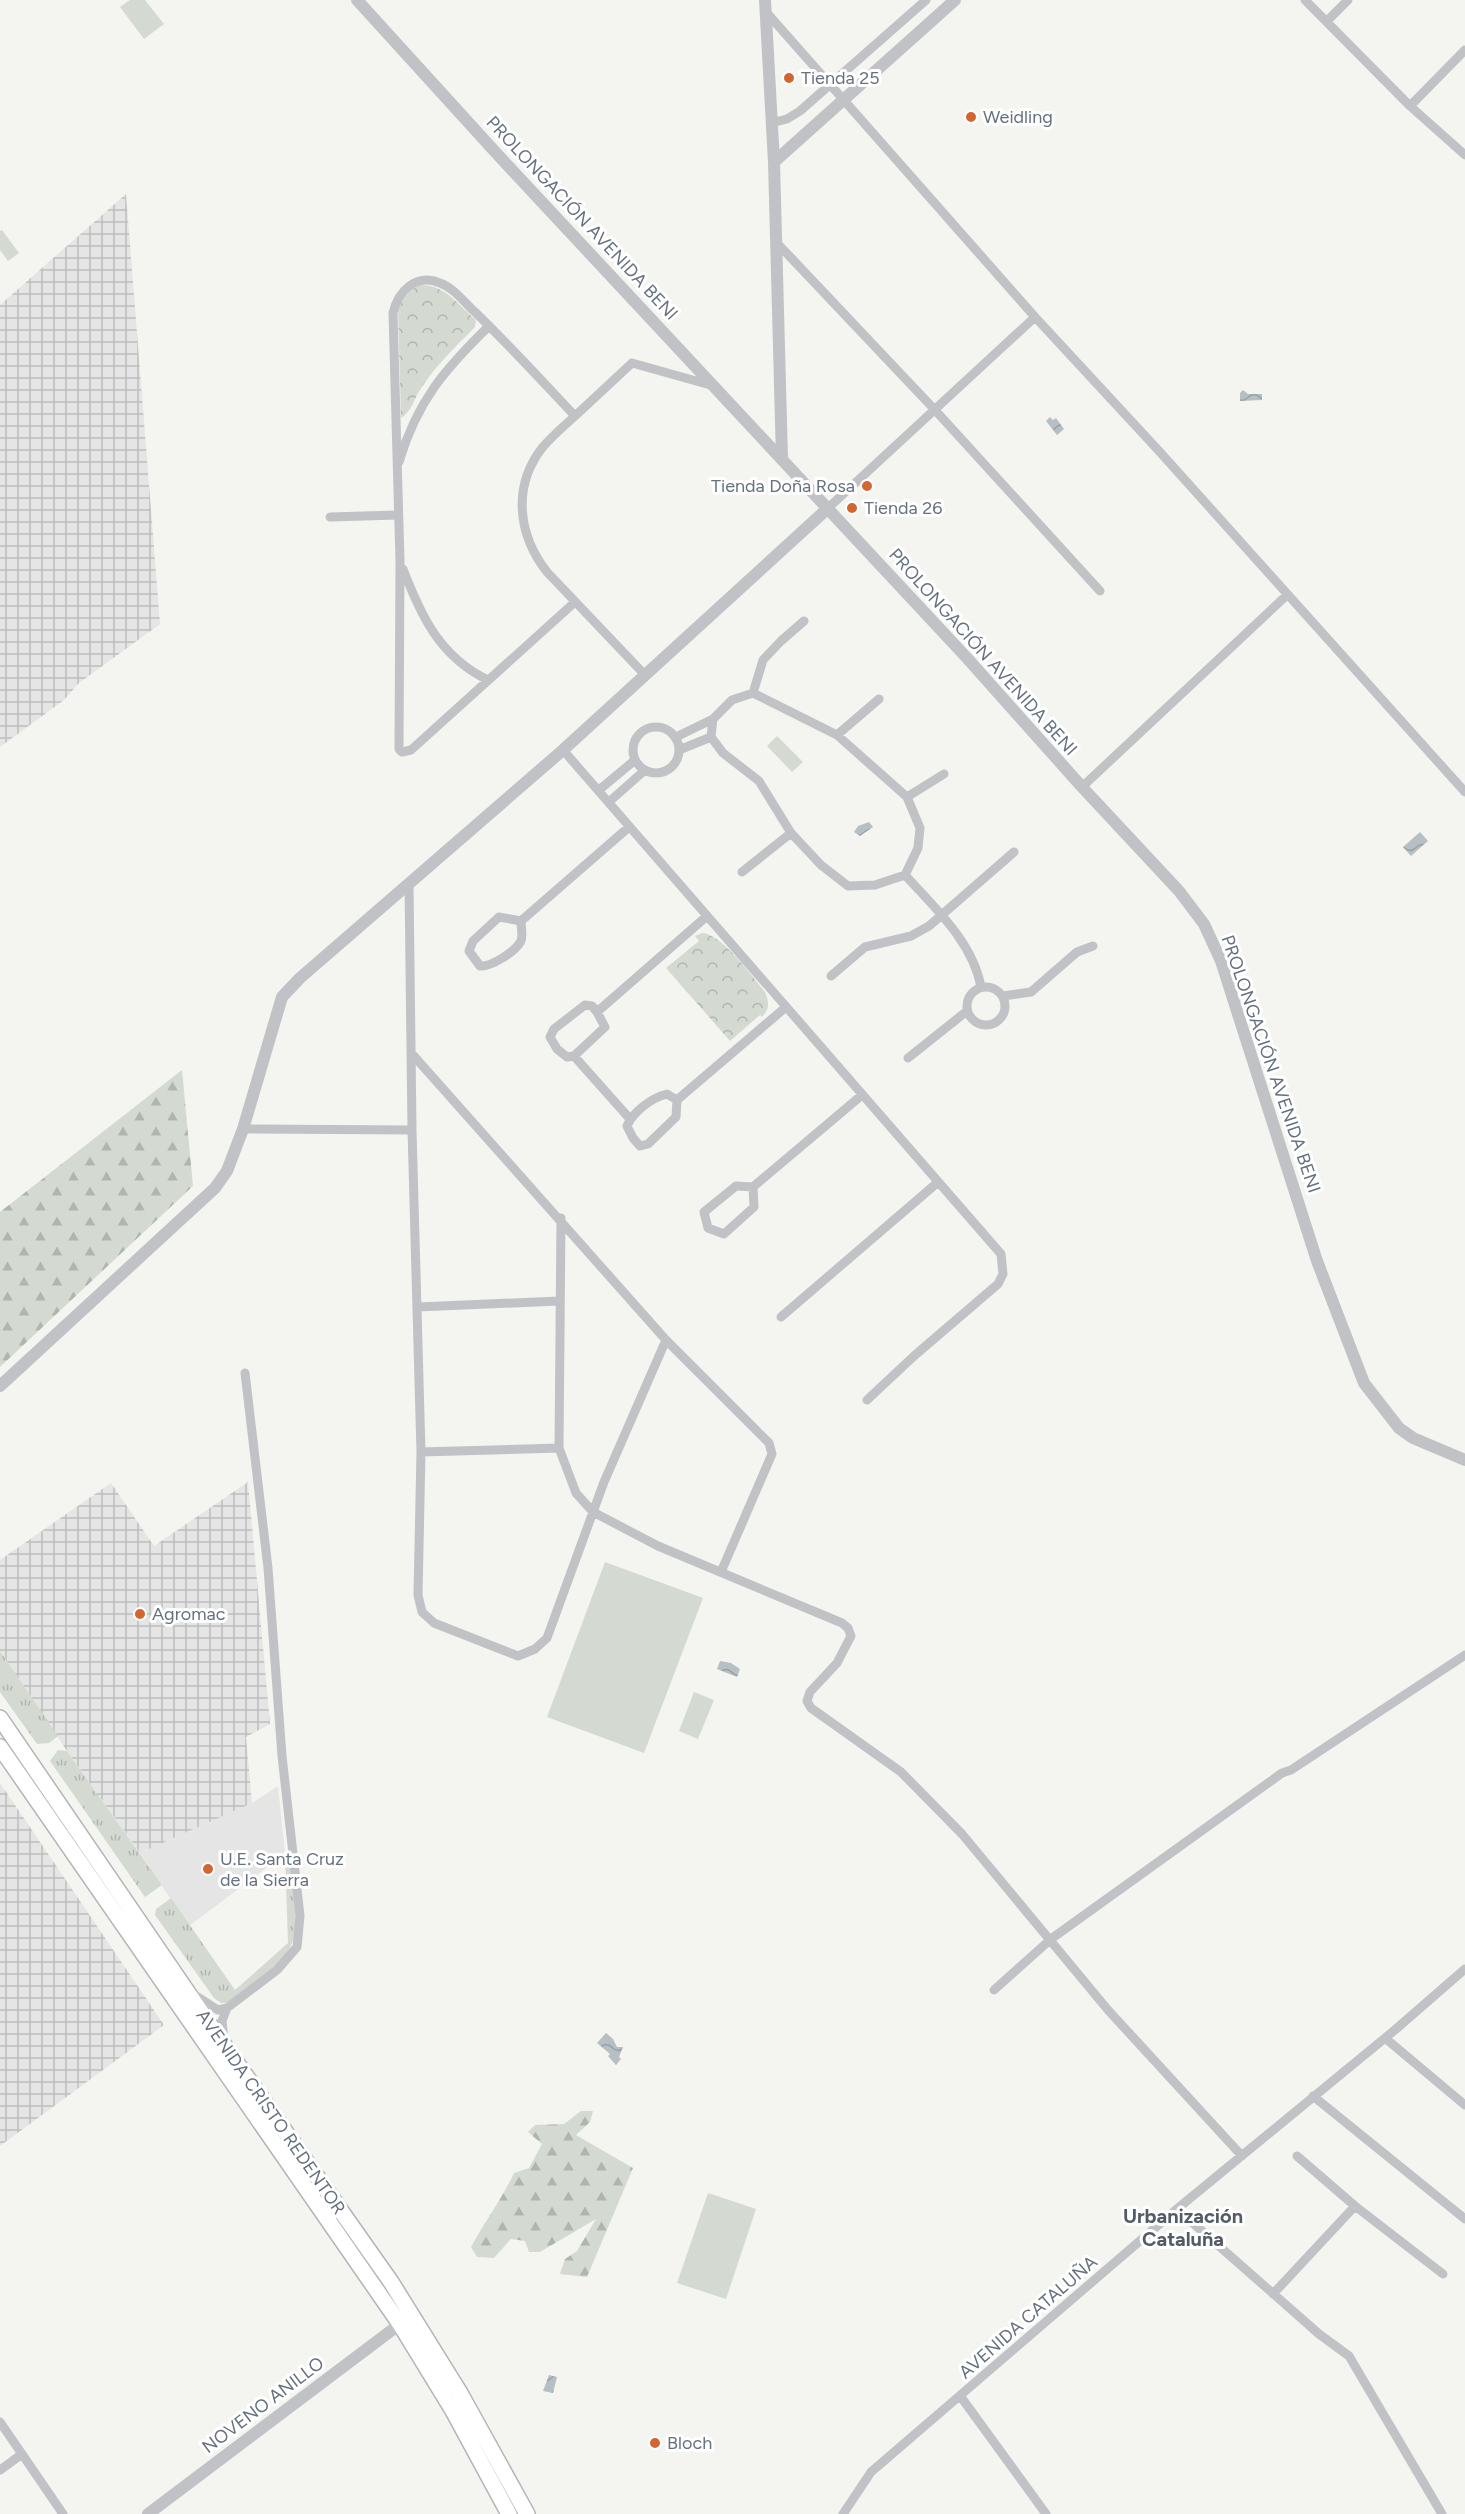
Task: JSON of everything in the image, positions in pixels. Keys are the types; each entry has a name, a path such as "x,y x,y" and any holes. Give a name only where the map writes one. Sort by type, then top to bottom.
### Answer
{"highway":[{"name":"AVENIDA CRISTO REDENTOR","path":"0,1718 185,1989 391,2282 460,2393 527,2514"},
{"name":"AVENIDA CRISTO REDENTOR","path":"1,1752 400,2324 452,2409 509,2514"}],"street":[{"name":"PROLONGACIÓN AVENIDA BENI","path":"357,0 475,130 968,658 1082,787 1179,891 1204,924 1221,962 1317,1261 1364,1383 1399,1428 1413,1438 1465,1460"},
{"path":"771,123 787,119 800,111 926,0"},
{"path":"774,162 954,0"},
{"path":"1305,0 1410,105 1465,155"},
{"path":"1327,21 1348,0"},
{"path":"766,6 830,86 1035,317 1465,792"},
{"path":"766,6 777,243 782,459"},
{"path":"1410,105 1465,50"},
{"path":"777,243 934,409 1100,591"},
{"path":"575,416 455,293 440,283 426,280 410,284 399,296 393,313 400,561 399,749 402,752 411,750 575,602"},
{"path":"0,1386 215,1188 227,1172 243,1129 282,997 300,978 563,750 1035,317"},
{"path":"397,470 411,428 429,393 454,360 489,326"},
{"path":"645,675 547,572 530,546 522,514 521,498 533,463 542,449 632,363 714,386"},
{"path":"330,517 398,515"},
{"path":"400,561 418,608 433,634 457,661 488,680"},
{"path":"1082,787 1287,595"},
{"path":"753,693 764,660 804,621"},
{"path":"676,737 713,719 732,700 753,693 837,735 907,797 920,828 918,848 905,875 875,885 848,886 821,865 791,833 759,781 723,753 711,737 713,719"},
{"path":"837,735 879,699"},
{"path":"656,727 671,732 676,737 679,750 674,765 661,772 645,770 635,760 634,745 642,732 656,727"},
{"path":"679,750 711,737"},
{"path":"563,750 610,801 629,827 1001,1254 1003,1274 998,1284 867,1400"},
{"path":"599,790 635,760"},
{"path":"610,801 645,770"},
{"path":"907,797 944,774"},
{"path":"521,921 629,827"},
{"path":"742,872 791,833"},
{"path":"831,976 865,947 911,936 929,926 1014,852"},
{"path":"905,875 942,915 964,945 979,976 981,987"},
{"path":"409,884 413,1055 412,1130 421,1452 418,1595 422,1612 434,1623 518,1656 535,1649 547,1638 593,1512 666,1340"},
{"path":"597,1012 707,916"},
{"path":"499,917 521,921 522,939 518,944 495,964 488,967 480,966 469,951 473,941 499,917"},
{"path":"1003,996 1031,992 1077,952 1093,946"},
{"path":"908,1058 967,1011 971,993 981,987 993,987 1003,996 1006,1009 994,1024 980,1025 974,1022 967,1011"},
{"path":"585,1005 592,1006 597,1012 605,1027 574,1056 567,1057 557,1049 550,1037 554,1029 585,1005"},
{"path":"677,1100 667,1094 656,1097 630,1119 627,1126 640,1146 648,1144 676,1117 677,1100 786,1007"},
{"path":"413,1055 561,1218 666,1340 769,1443 772,1454 722,1572"},
{"path":"574,1056 630,1119"},
{"path":"753,1187 754,1207 724,1234 708,1228 704,1212 736,1185 753,1187 862,1095"},
{"path":"243,1129 412,1130"},
{"path":"781,1317 938,1183"},
{"path":"561,1218 559,1448 576,1493 593,1512 658,1546 842,1623 848,1628 851,1636 837,1663 810,1692 807,1701 811,1708 901,1772 962,1834 1108,2010 1242,2156"},
{"path":"418,1307 559,1301"},
{"path":"185,1989 218,2010 227,2008 277,1970 297,1947 300,1916 282,1756 268,1568 245,1373"},
{"path":"421,1452 559,1448"},
{"path":"994,1990 1051,1939 1282,1773 1291,1770 1465,1655"},
{"name":"AVENIDA CATALUÑA","path":"843,2514 871,2472 1177,2210 1465,1969"},
{"path":"226,2048 221,2028 227,2008"},
{"path":"1385,2038 1465,2105"},
{"path":"1313,2096 1465,2219"},
{"path":"1297,2156 1355,2206 1443,2274"},
{"path":"1273,2294 1355,2206"},
{"path":"1177,2210 1273,2294 1349,2356 1442,2514"},
{"name":"NOVENO ANILLO","path":"148,2514 400,2324"},
{"path":"961,2397 1046,2514"},
{"path":"0,2422 63,2514"},
{"path":"0,2470 22,2454"}],"shaded area":[{"path":"126,194 160,624 79,683 64,700 0,747 0,305"},
{"path":"248,1482 270,1724 246,1737 252,1803 140,1853 67,1751 0,1651 0,1560 111,1483 154,1546"},
{"path":"0,1783 164,2025 0,2146"},
{"name":"U.E. Santa Cruz de la Sierra","path":"278,1786 285,1854 189,1926 140,1853 252,1803"}],"green space":[{"path":"130,0 145,0 164,24 144,39 120,7"},
{"path":"2,230 19,253 8,261 0,250 0,231"},
{"path":"420,285 437,288 451,296 476,320 475,327 436,368 423,385 409,411 401,418 398,310 406,295"},
{"path":"777,736 803,762 792,772 767,746"},
{"path":"702,933 710,935 727,948 765,992 767,999 768,1008 765,1014 762,1017 760,1015 730,1041 666,968 699,941 695,936"},
{"path":"182,1070 193,1186 0,1367 0,1212"},
{"path":"605,1562 703,1598 644,1753 547,1717"},
{"path":"0,1651 58,1736 49,1743 37,1744 0,1692"},
{"path":"694,1692 714,1700 698,1739 679,1731"},
{"path":"58,1750 67,1751 162,1885 145,1897 50,1761"},
{"path":"289,1852 296,1920 290,1948 275,1966 255,1983 227,2003 221,2003 214,1998 155,1915 156,1909 171,1898 235,1990 288,1943 285,1854"},
{"path":"581,2111 593,2111 590,2122 576,2135 633,2168 587,2277 560,2274 565,2259 577,2251 596,2219 540,2252 529,2252 525,2241 511,2239 494,2258 477,2257 471,2247 476,2237 514,2173 529,2168 542,2144 528,2132 535,2125 564,2124"},
{"path":"708,2193 756,2209 726,2299 677,2283"}],"water":[{"path":"1243,390 1248,394 1262,394 1262,400 1240,401 1240,393"},
{"path":"1050,417 1053,420 1056,418 1064,429 1057,435 1046,421"},
{"path":"869,822 873,827 860,836 854,832 858,826"},
{"path":"1420,832 1428,841 1411,856 1403,847"},
{"path":"720,1661 731,1663 740,1669 737,1677 717,1669"},
{"path":"606,2033 617,2047 623,2047 619,2057 621,2059 616,2065 608,2056 610,2054 597,2043"},
{"path":"549,2375 557,2377 553,2393 543,2391"}],"place":[{"name":"Tienda 25","path":"789,78"},
{"name":"Weidling","path":"971,117"},
{"name":"Tienda Doña Rosa","path":"867,486"},
{"name":"Tienda 26","path":"852,508"},
{"name":"Agromac","path":"140,1614"},
{"name":"U.E. Santa Cruz de la Sierra","path":"208,1869"},
{"name":"Bloch","path":"655,2443"}],"district":[{"name":"Urbanización Cataluña","path":"1183,2228"}]}
